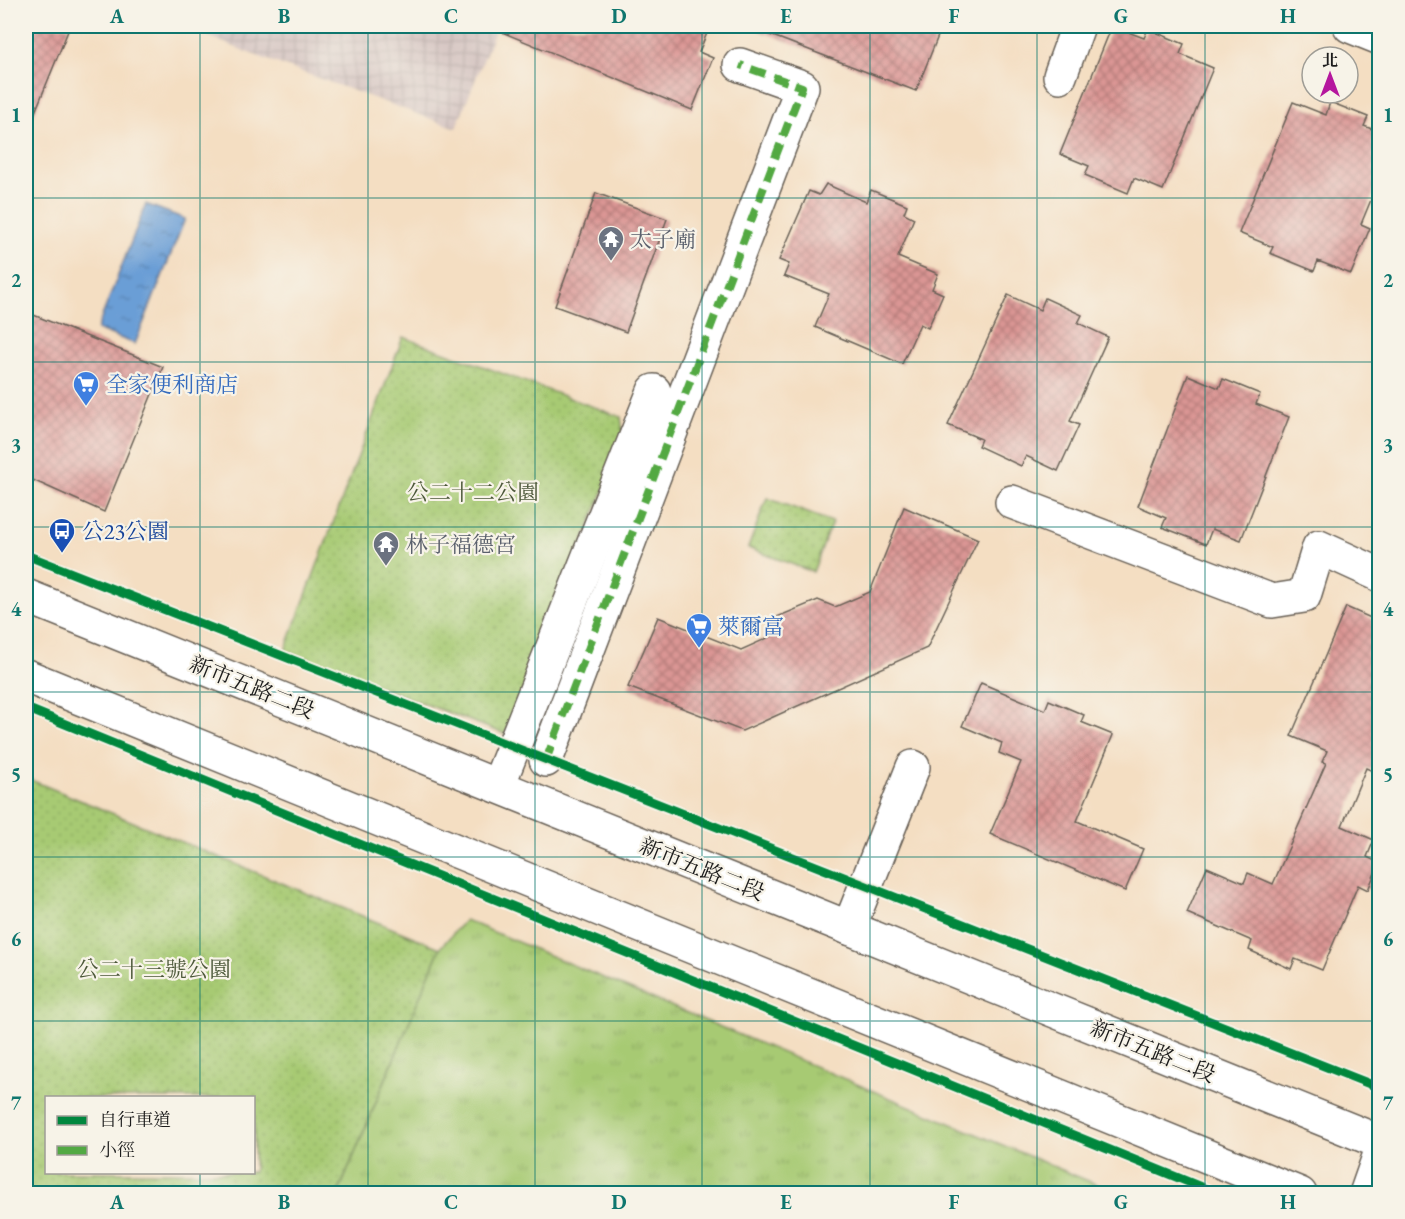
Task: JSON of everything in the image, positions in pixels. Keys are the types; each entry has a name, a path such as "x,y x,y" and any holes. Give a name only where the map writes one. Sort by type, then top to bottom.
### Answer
{"street":[{"path":"1060,76 1078,26"},
{"path":"1350,26 1380,38"},
{"path":"546,760 802,87 740,65"},
{"path":"498,786 654,392"},
{"path":"1012,502 1272,601 1304,596 1319,547 1380,575"},
{"name":"新市五路二段","path":"26,596 1380,1142"},
{"path":"26,676 1300,1194"},
{"path":"849,928 913,767"},
{"path":"1366,1194 1380,1154"}],"shaded area":[{"path":"184,26 497,26 456,128 249,53"}],"green space":[{"name":"公二十二公園","path":"403,337 621,417 624,440 505,734 285,651"},
{"path":"767,498 832,522 813,572 748,548"},
{"name":"公二十三號公園","path":"26,778 440,948 338,1193 26,1193"},
{"path":"465,920 1117,1193 338,1194 440,948"}],"water":[{"path":"146,204 185,219 135,344 97,329"}],"building":[{"path":"26,26 70,26 27,132 26,131"},
{"path":"487,26 710,26 699,52 713,58 692,110"},
{"path":"752,26 942,26 916,91 752,28"},
{"path":"1112,26 1144,38 1148,29 1184,44 1180,54 1213,68 1163,190 1134,178 1128,193 1085,175 1089,166 1060,154"},
{"path":"1293,102 1326,115 1329,105 1338,105 1368,117 1364,126 1380,132 1380,178 1361,224 1370,228 1351,274 1318,261 1314,271 1270,253 1273,247 1239,233"},
{"path":"826,184 866,202 871,190 907,205 904,213 914,218 898,257 938,274 932,289 943,294 928,328 920,324 902,364 815,327 829,294 784,276 789,264 779,260 809,191 819,195"},
{"name":"太子廟","path":"596,193 667,219 626,332 555,306"},
{"path":"1008,295 1040,310 1045,298 1082,315 1078,323 1108,337 1070,421 1079,425 1058,471 1026,456 1021,466 978,446 981,439 948,425"},
{"name":"全家便利商店","path":"26,312 163,367 104,512 26,477"},
{"path":"1188,375 1219,388 1223,379 1260,394 1256,404 1289,417 1241,540 1212,529 1206,544 1162,527 1166,518 1138,506"},
{"path":"904,507 978,539 927,648 742,731 628,687 658,617 741,650 772,636 777,617 818,600 835,607 870,592"},
{"path":"1346,607 1380,622 1380,774 1366,768 1342,826 1374,840 1367,857 1379,863 1368,890 1358,885 1322,970 1295,959 1291,969 1249,950 1252,941 1187,913 1207,867 1244,883 1248,873 1273,884 1326,763 1322,762 1327,751 1291,736"},
{"path":"981,683 1045,710 1049,700 1084,715 1081,722 1113,735 1077,821 1143,849 1125,891 990,834 1021,762 999,753 1002,743 962,726"}],"marked path":[{"path":"546,760 802,87 740,65"}],"cycle path":[{"path":"26,555 1380,1088"},
{"path":"26,708 1218,1194"}],"place":[{"name":"太子廟","path":"611,262"},
{"name":"全家便利商店","path":"86,407"},
{"name":"公23公園","path":"62,554"},
{"name":"林子福德宮","path":"386,567"},
{"name":"萊爾富","path":"699,649"}]}
